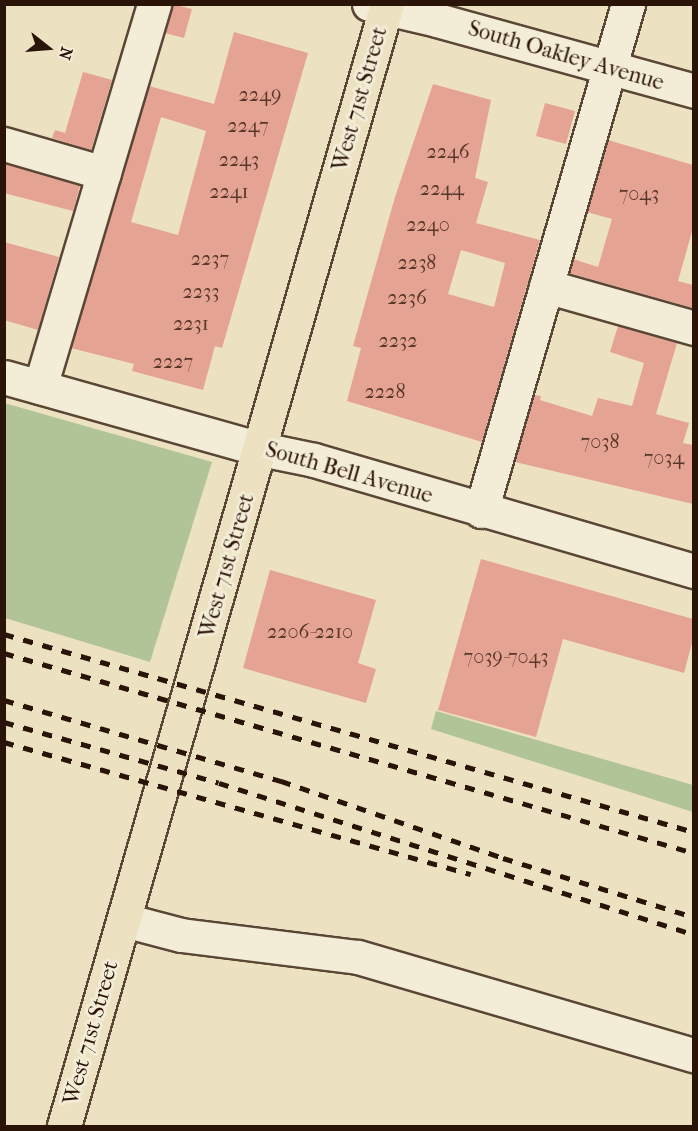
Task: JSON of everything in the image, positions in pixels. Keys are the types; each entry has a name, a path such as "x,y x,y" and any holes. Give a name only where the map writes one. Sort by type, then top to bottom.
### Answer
{"main road":[{"name":"West 71st Street","path":"64,1126 261,449 381,6"}],"street":[{"path":"40,387 154,4"},
{"path":"481,511 628,4"},
{"name":"South Oakley Avenue","path":"381,6 428,17 693,92"},
{"path":"4,144 104,173"},
{"path":"546,286 693,328"},
{"name":"South Bell Avenue","path":"4,377 261,449 314,460 481,511 693,571"},
{"path":"124,920 181,935 358,957 693,1055"}],"green space":[{"path":"4,403 212,462 150,662 5,618"},
{"path":"436,711 693,785 693,812 431,729"}],"building":[{"path":"172,4 192,9 184,38 165,33"},
{"path":"234,32 308,53 222,348 215,346 203,390 132,371 134,364 71,348 149,86 214,104","holes":["161,117 206,131 178,235 131,222"]},
{"path":"83,72 112,80 91,150 52,138 55,130 65,133"},
{"path":"433,84 491,100 475,178 488,182 476,223 540,240 482,442 347,401 361,348 353,346 395,197","holes":["461,250 505,263 494,307 448,294"]},
{"path":"545,103 575,111 566,144 536,136"},
{"path":"608,140 693,165 693,228 678,281 693,285 693,308 569,273 573,259 598,267 612,219 587,212"},
{"path":"4,164 80,186 73,211 4,193"},
{"path":"4,242 59,257 38,330 4,320"},
{"path":"618,326 677,343 656,414 689,423 683,443 693,445 693,504 515,462 534,395 541,396 540,400 592,416 598,398 632,406 644,363 610,352"},
{"path":"481,559 693,619 693,639 684,673 563,639 536,737 438,710"},
{"path":"270,570 376,600 358,663 376,669 366,703 243,668"}],"railway":[{"path":"4,634 694,832"},
{"path":"4,653 694,853"},
{"path":"4,700 281,781 503,858 694,917"},
{"path":"4,722 219,783 694,935"},
{"path":"4,742 471,874"}]}
